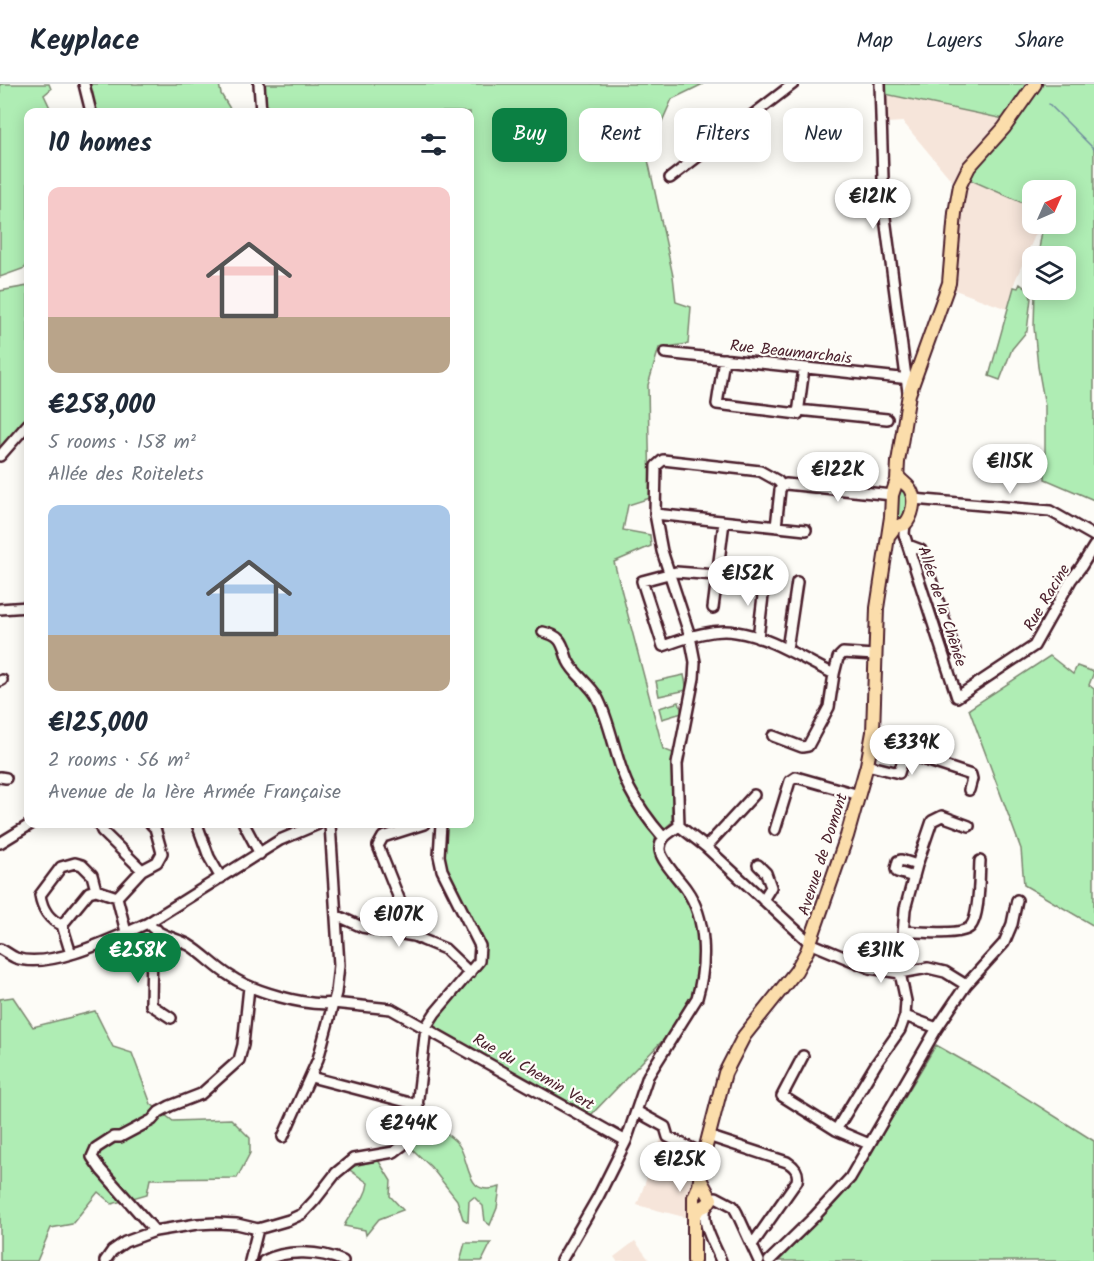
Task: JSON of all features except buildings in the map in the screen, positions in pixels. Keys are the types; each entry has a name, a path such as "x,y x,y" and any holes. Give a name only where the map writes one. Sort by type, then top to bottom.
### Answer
{"main road":[{"path":"899,524 898,462 909,394 909,377 920,363 949,283 955,213 962,179 975,160 1004,128 1035,84"},
{"path":"897,486 911,491 913,499 910,516 899,524"},
{"name":"Avenue de Domont","path":"693,1261 704,1198 704,1154 721,1084 744,1036 796,971 810,943 859,795 873,732 877,608 887,537 899,524"}],"street":[{"path":"84,84 90,108"},
{"path":"259,84 261,108"},
{"path":"670,178 793,84"},
{"path":"880,84 884,210 904,362 909,377"},
{"name":"Rue Beaumarchais","path":"665,353 909,377"},
{"path":"724,359 717,404 798,414 804,368"},
{"path":"904,362 920,363"},
{"path":"798,410 887,419"},
{"path":"0,458 24,430"},
{"path":"679,826 677,764 695,662 690,636 662,551 655,514 656,466 663,460 760,471 778,481 782,486"},
{"path":"776,527 780,490 786,484 897,486"},
{"path":"913,499 1050,511 1094,536"},
{"path":"655,514 806,530"},
{"path":"713,608 724,522"},
{"name":"Allée de la Chênée","path":"899,524 908,545 957,697"},
{"path":"908,545 921,550 955,651"},
{"name":"Rue Racine","path":"957,697 1034,646 1071,580 1082,567 1094,546"},
{"path":"716,575 668,572 642,581 663,646 690,636 714,632 735,632 787,649 834,674"},
{"path":"758,638 765,579"},
{"path":"787,649 797,582"},
{"path":"0,609 24,607"},
{"path":"543,632 552,634 562,642 568,662 597,697 618,762 630,789 650,823 663,837"},
{"path":"772,736 802,747 808,746 829,707 838,658 843,653 875,655"},
{"path":"867,765 899,773 905,753 971,775 969,790"},
{"path":"775,830 789,781 796,777 859,795"},
{"path":"706,847 754,795"},
{"path":"836,1130 876,1064 900,1030 905,1016 906,1001 900,973 905,909 916,865 932,821 942,816 969,826"},
{"path":"561,1261 598,1197 626,1141 648,1076 698,998 701,986 703,944 700,920 688,892 660,855 660,842 663,837 679,826"},
{"path":"679,826 706,847 810,943 870,968 900,973 928,968 945,972 966,986"},
{"path":"0,843 24,828"},
{"path":"101,828 142,870"},
{"path":"126,933 117,905 117,897 142,870 157,862 162,853 155,828"},
{"path":"198,828 209,857 221,878"},
{"path":"246,828 260,854"},
{"path":"291,828 293,833"},
{"path":"0,949 16,958 51,960 126,933 148,923 293,833 307,828"},
{"path":"284,1137 318,1059 336,993 339,965 332,828"},
{"path":"411,828 383,837 378,846 414,936"},
{"path":"105,1261 112,1251 126,1242 155,1232 216,1223 237,1224 258,1229 289,1220 302,1214 336,1173 353,1159 394,1152 402,1146 411,1132 418,1105 426,1027 479,961 480,946 442,870 439,856 441,828"},
{"path":"914,877 897,872 896,869 898,861 901,860 916,865"},
{"path":"904,931 961,932 969,927 976,912 980,861"},
{"path":"71,954 62,925 50,917 41,904 40,895 61,867 75,863 82,865 92,875 96,890"},
{"path":"758,865 766,873 771,887 763,900"},
{"path":"62,925 89,892 96,890 117,897"},
{"path":"769,1261 850,1178 937,1028 966,986 1004,943 1012,924 1017,900"},
{"path":"336,915 362,927 414,936 445,949 470,973"},
{"name":"Rue du Chemin Vert","path":"148,923 157,930 187,944 211,960 229,976 249,987 284,998 324,1004 391,1009 626,1141"},
{"path":"157,930 152,945 151,1005 171,1018"},
{"path":"155,1232 92,1157 96,1148 113,1137 120,1137 152,1120 159,1112 170,1106 201,1094 239,1060 243,1045 249,987"},
{"path":"905,1016 937,1028"},
{"path":"803,1056 782,1096 836,1130 869,1144"},
{"path":"311,1077 418,1105"},
{"path":"636,1112 665,1127 668,1137 704,1154"},
{"path":"708,1136 787,1162 796,1170 797,1181 752,1245"},
{"path":"722,1261 704,1218 704,1198 733,1206 759,1261"},
{"path":"250,1261 258,1229"},
{"path":"264,1261 281,1255 304,1253 335,1257 343,1261"}],"shaded area":[{"path":"885,94 1004,119 964,163 953,182 903,122 886,123"},
{"path":"966,178 1022,203 1022,234 1036,234 1030,246 1022,246 1022,265 1007,309 955,290 957,241"},
{"path":"661,1139 697,1159 688,1218 637,1205"},
{"path":"635,1241 650,1261 617,1261 614,1257"}],"green space":[{"path":"0,84 49,84 51,89 44,95 50,108 24,108 24,268 0,277"},
{"path":"84,84 219,84 221,94 230,108 90,108"},
{"path":"263,84 703,84 672,99 662,121 662,108 579,108 579,162 649,162 673,276 676,302 691,307 688,344 659,348 648,385 650,498 628,505 623,530 650,535 651,546 614,562 663,749 673,753 672,822 655,837 657,851 685,895 700,930 698,985 664,1039 590,1116 431,1026 471,980 485,950 444,867 442,855 444,828 474,828 474,108 261,108"},
{"path":"886,84 1094,84 1094,500 1045,479 1045,406 1034,327 1035,300 1076,300 1076,246 1040,246 1041,234 1076,234 1076,180 1022,180 1022,203 966,178 1004,119 885,94"},
{"path":"1020,284 1022,286 1022,300 1031,300 1027,331 1012,349 1000,380 989,376 1014,287 1018,288"},
{"path":"24,287 24,421 12,438 0,448 0,291"},
{"path":"900,488 908,492 905,519 898,521 895,520 896,493"},
{"path":"1050,656 1073,674 1077,666 1094,672 1089,685 1094,689 1094,926 1024,885 1021,849 969,709"},
{"path":"684,675 687,690 659,696 656,681"},
{"path":"679,702 682,713 662,719 659,708"},
{"path":"13,997 33,1027 95,1011 113,1047 132,1053 151,1104 173,1121 231,1119 250,1138 250,1153 237,1178 150,1179 147,1194 112,1204 98,1192 72,1224 51,1228 37,1261 0,1261 0,999"},
{"path":"936,1045 996,1079 1094,1141 1094,1261 779,1261 854,1181"},
{"path":"421,1119 457,1143 475,1184 489,1189 500,1187 497,1208 490,1225 485,1221 483,1206 474,1197 469,1201 468,1222 463,1219 457,1200 431,1167 410,1147"},
{"path":"378,1160 391,1181 390,1196 403,1210 379,1219 366,1235 365,1230 344,1226 365,1195 368,1183 347,1168"},
{"path":"465,1243 491,1243 482,1261 460,1261"}],"waterway":[{"path":"1049,104 1094,149"}]}
